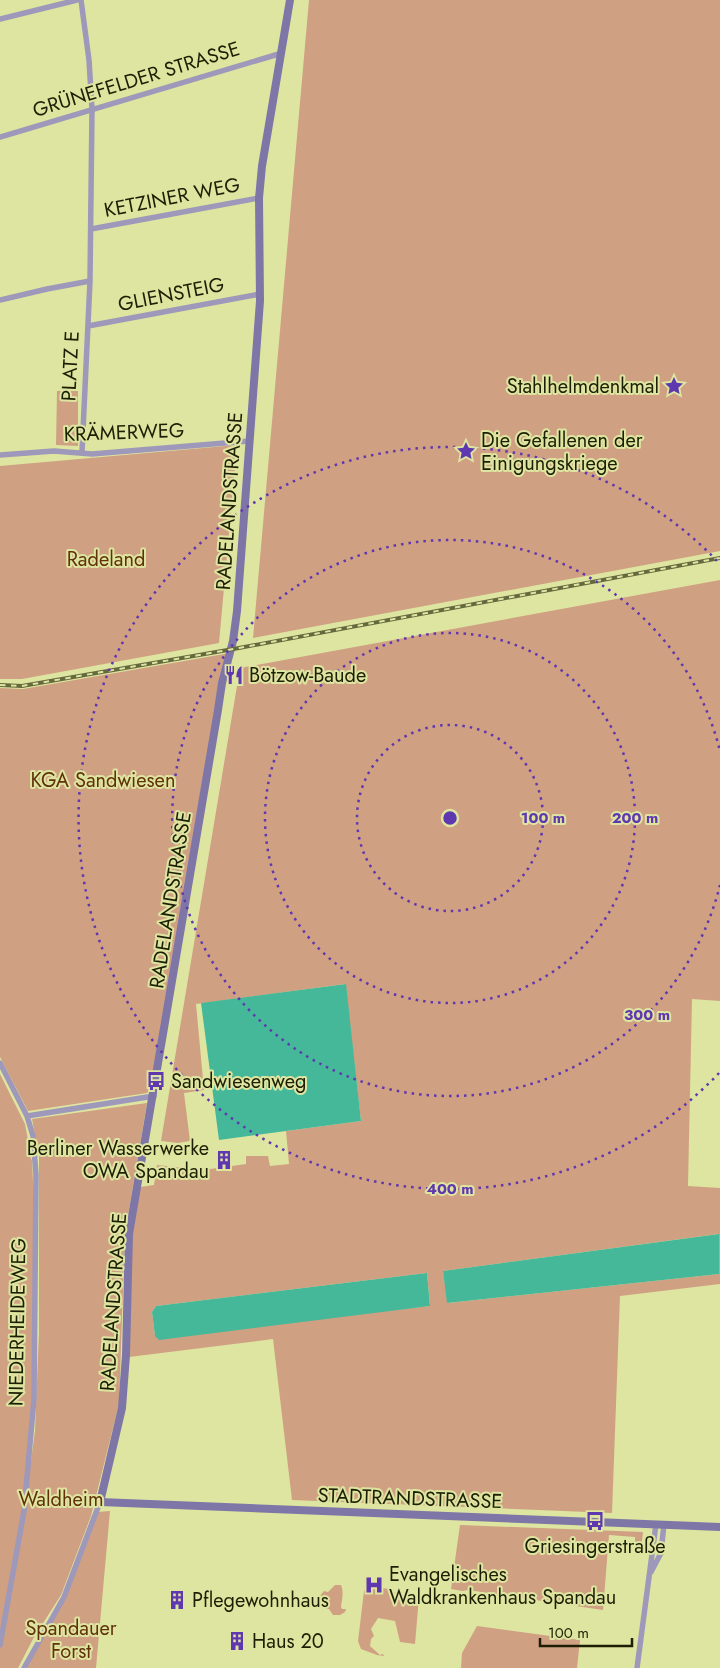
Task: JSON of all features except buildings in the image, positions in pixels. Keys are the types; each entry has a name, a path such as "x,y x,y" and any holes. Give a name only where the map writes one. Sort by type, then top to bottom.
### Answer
{"street":[{"path":"0,19 77,0"},
{"name":"PLATZ E","path":"80,0 89,60 92,109 90,281 82,452"},
{"name":"RADELANDSTRASSE","path":"24,1668 64,1597 100,1502 122,1408 126,1355 130,1234 218,710 235,631 260,294 259,198 266,135 290,0"},
{"name":"GRÜNEFELDER STRASSE","path":"0,137 282,53"},
{"name":"KETZINER WEG","path":"91,229 259,198"},
{"path":"0,300 90,281"},
{"name":"GLIENSTEIG","path":"88,326 260,294"},
{"name":"KRÄMERWEG","path":"0,455 54,451 92,454 250,441"},
{"name":"NIEDERHEIDEWEG","path":"0,1063 27,1116 33,1136 36,1175 34,1399 24,1511 0,1645"},
{"path":"27,1116 154,1096"},
{"name":"STADTRANDSTRASSE","path":"100,1502 720,1527"},
{"path":"637,1668 650,1574 660,1524"}],"green space":[{"path":"309,0 720,0 720,551 253,638"},
{"path":"57,391 78,391 78,446 56,445"},
{"name":"Radeland","path":"237,445 219,643 22,679 0,679 0,466"},
{"path":"720,580 720,1001 692,999 688,1186 720,1188 720,1284 620,1296 612,1513 292,1500 273,1339 129,1357 132,1235 140,1187 154,1185 157,1165 203,1170 246,1164 246,1156 268,1156 270,1166 289,1164 286,1131 361,1121 345,984 196,1004 204,1090 184,1093 190,1141 178,1143 161,1141 240,668","holes":["718,1234 719,1274 448,1303 443,1271","427,1273 430,1306 155,1336 152,1312 156,1306"]},
{"name":"KGA Sandwiesen","path":"230,653 150,1089 147,1093 28,1111 0,1057 0,688 23,689"},
{"name":"Waldheim","path":"0,1074 25,1124 32,1161 35,1226 31,1461 35,1431 39,1332 39,1156 32,1119 147,1103 125,1233 119,1404 91,1516 61,1595 33,1639 18,1668 0,1668"},
{"name":"Spandauer Forst","path":"110,1511 96,1668 24,1668 64,1597 97,1512"},
{"path":"460,1525 643,1532 641,1550 635,1549 635,1537 609,1535 603,1610 451,1589"},
{"path":"335,1585 341,1585 343,1593 341,1607 346,1609 340,1615 333,1615 329,1609 323,1608 321,1604 316,1606 314,1603 324,1591 328,1592"},
{"path":"367,1587 392,1589 392,1592 419,1597 415,1644 400,1642 395,1621 378,1618 371,1629 374,1636 371,1639 370,1646 380,1655 383,1654 384,1656 377,1655 361,1649 358,1641 364,1591"},
{"path":"477,1626 580,1640 577,1668 461,1668 462,1653"}],"water":[{"path":"346,984 361,1121 219,1140 201,1003"},
{"path":"719,1234 719,1274 447,1303 443,1271"},
{"path":"427,1273 430,1306 159,1340 155,1336 152,1312 156,1306"}],"railway":[{"path":"0,685 22,686 239,648 720,558"}],"place":[{"name":"Stahlhelmdenkmal","path":"674,386"},
{"name":"Die Gefallenen der Einigungskriege","path":"466,451"},
{"name":"Bötzow-Baude","path":"234,675"},
{"name":"Sandwiesenweg","path":"156,1081"},
{"name":"Berliner Wasserwerke OWA Spandau","path":"224,1160"},
{"name":"Griesingerstraße","path":"595,1521"},
{"name":"Evangelisches Waldkrankenhaus Spandau","path":"374,1585"},
{"name":"Pflegewohnhaus","path":"177,1600"},
{"name":"Haus 20","path":"237,1641"}]}
